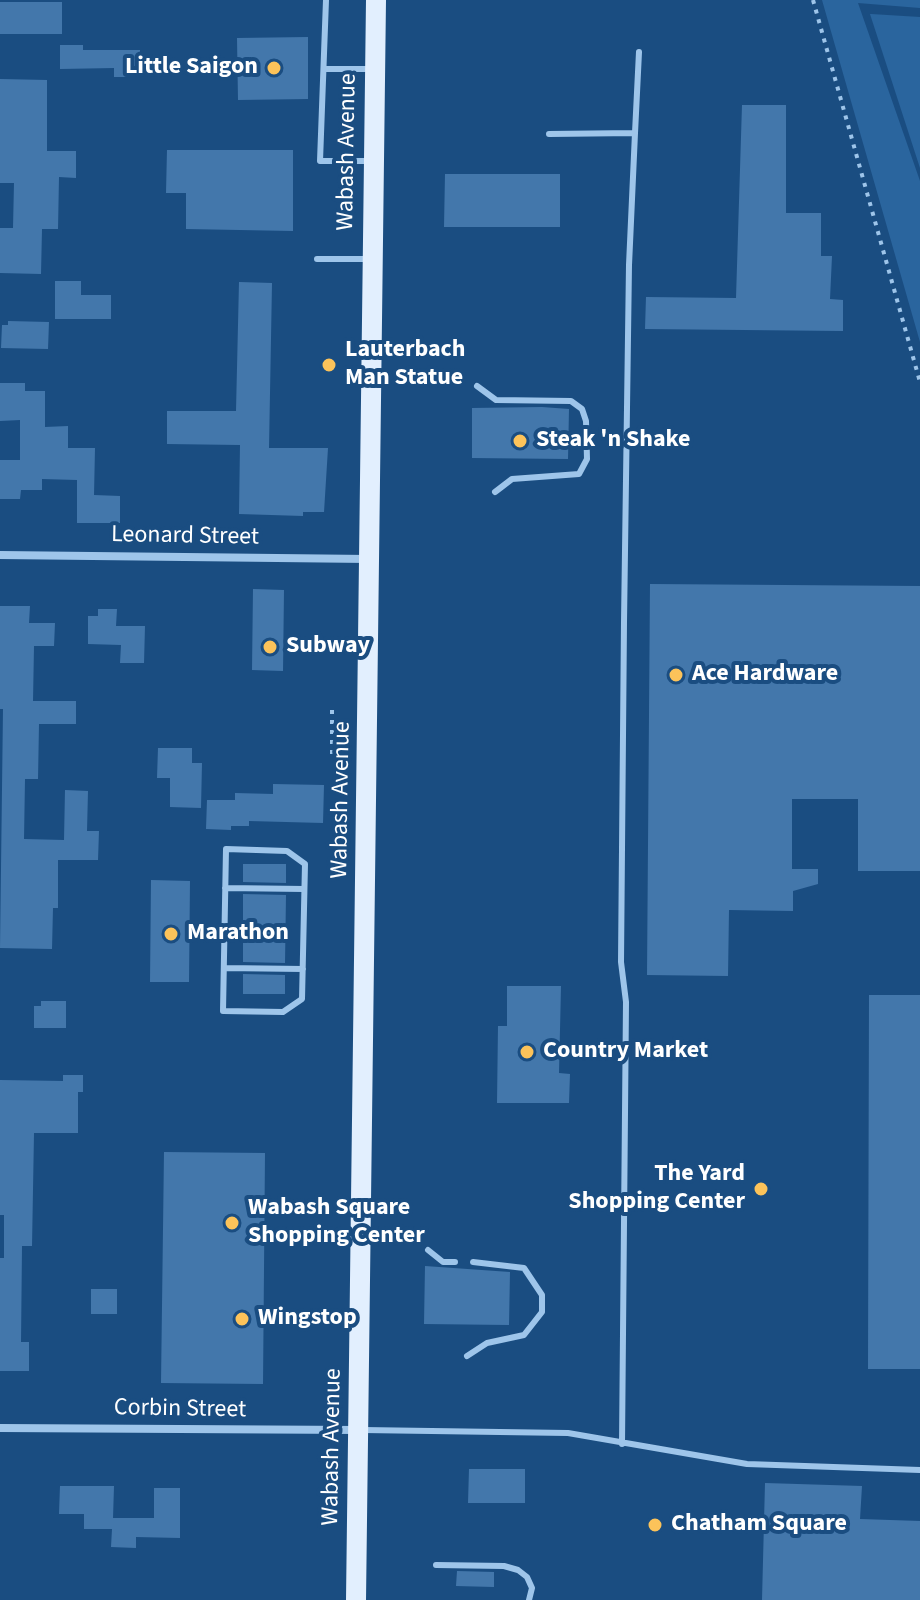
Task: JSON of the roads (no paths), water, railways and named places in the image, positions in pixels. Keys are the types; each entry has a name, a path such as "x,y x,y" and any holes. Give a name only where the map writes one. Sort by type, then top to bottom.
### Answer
{"main road":[{"name":"Wabash Avenue","path":"356,1600 376,0"}],"street":[{"name":"Leonard Street","path":"0,555 370,559"},
{"name":"Corbin Street","path":"0,1428 360,1430"}],"lane":[{"path":"326,0 320,161 374,162"},
{"path":"622,1444 626,1014 621,962 624,573 628,279 639,52"},
{"path":"325,69 375,69"},
{"path":"549,134 635,133"},
{"path":"317,259 373,259"},
{"path":"477,386 496,400 571,401 582,409 586,421 587,459 579,474 512,479 495,492"},
{"path":"226,849 287,851 305,864 302,999 283,1012 223,1011 225,888 226,849"},
{"path":"225,888 304,889"},
{"path":"224,968 303,969"},
{"path":"428,1250 443,1262 455,1262"},
{"path":"467,1356 487,1343 524,1335 542,1312 542,1295 524,1268 473,1262"},
{"path":"360,1430 568,1433 747,1464 920,1470"},
{"path":"436,1565 504,1566 518,1570 527,1577 532,1588 529,1600"}],"place":[{"name":"Little Saigon","path":"274,68"},
{"name":"Lauterbach Man Statue","path":"329,365"},
{"name":"Steak 'n Shake","path":"520,441"},
{"name":"Subway","path":"270,647"},
{"name":"Ace Hardware","path":"676,675"},
{"name":"Marathon","path":"171,934"},
{"name":"Country Market","path":"527,1052"},
{"name":"The Yard Shopping Center","path":"761,1189"},
{"name":"Wabash Square Shopping Center","path":"232,1223"},
{"name":"Wingstop","path":"242,1319"},
{"name":"Chatham Square","path":"655,1525"}]}
